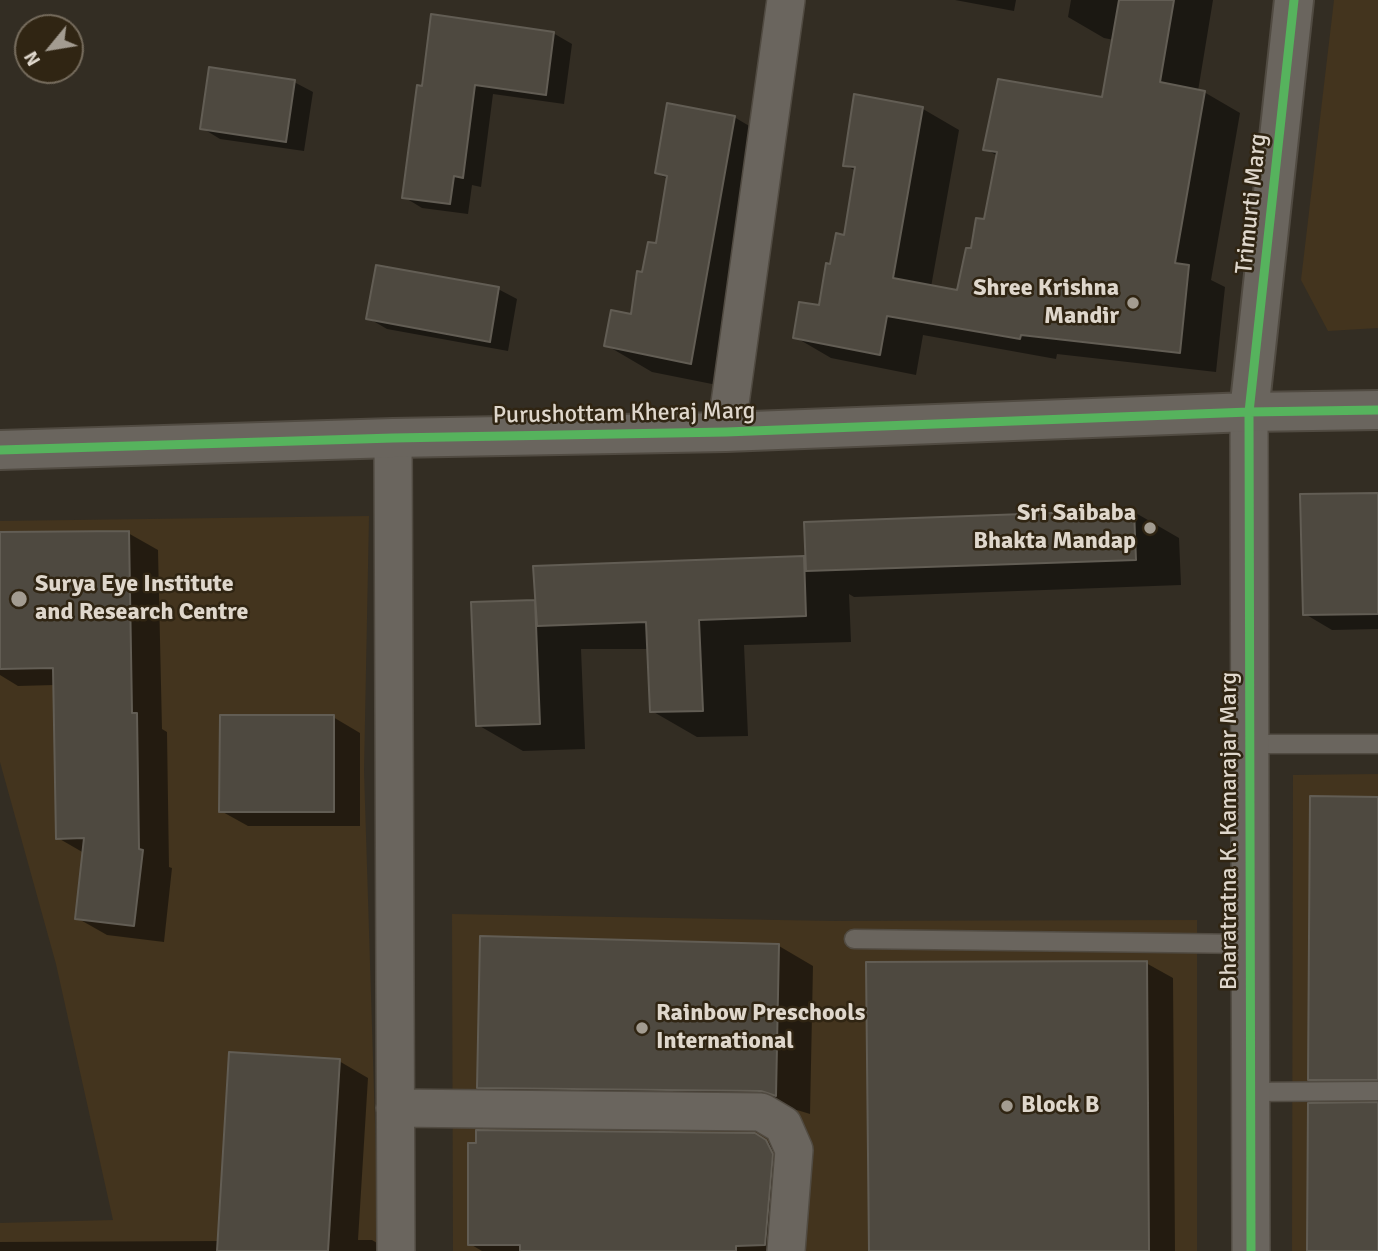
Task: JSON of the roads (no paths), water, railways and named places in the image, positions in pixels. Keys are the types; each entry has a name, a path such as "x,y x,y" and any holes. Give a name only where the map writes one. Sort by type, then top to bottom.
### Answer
{"street":[{"path":"726,432 786,0"},
{"name":"Trimurti Marg","path":"1249,412 1294,0"},
{"name":"Purushottam Kheraj Marg","path":"0,450 393,438 726,432 1249,412 1378,410"},
{"name":"Bharatratna K. Kamarajar Marg","path":"1249,412 1251,1251"},
{"path":"393,438 396,1251"},
{"path":"396,1108 761,1112 783,1125 793,1150 786,1251"}],"lane":[{"path":"1249,744 1378,744"},
{"path":"854,939 1250,944"},
{"path":"1250,1092 1378,1091"}],"place":[{"name":"Shree Krishna Mandir","path":"1133,303"},
{"name":"Sri Saibaba Bhakta Mandap","path":"1150,528"},
{"name":"Surya Eye Institute and Research Centre","path":"19,599"},
{"name":"Rainbow Preschools International","path":"642,1028"},
{"name":"Block B","path":"1007,1106"}]}
